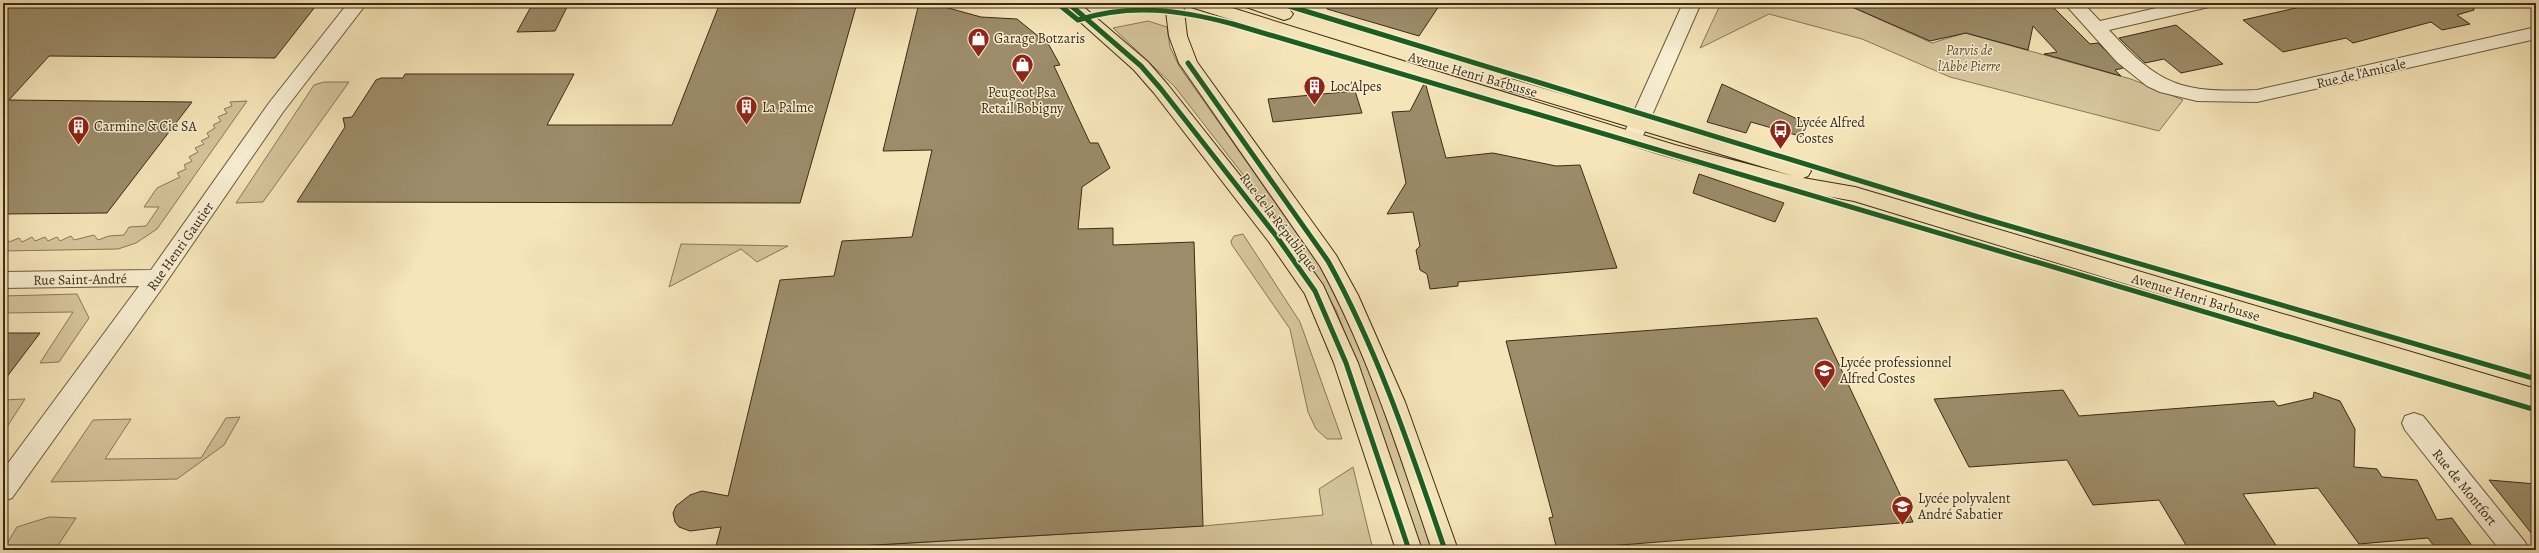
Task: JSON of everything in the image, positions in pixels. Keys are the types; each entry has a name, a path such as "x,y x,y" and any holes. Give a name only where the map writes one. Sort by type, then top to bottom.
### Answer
{"main road":[{"name":"Rue de la République","path":"1068,3 1141,66 1161,89 1277,237 1315,291 1346,364 1409,550"},
{"name":"Rue de la République","path":"1174,3 1178,36 1188,63 1328,261 1349,295 1381,370 1445,550"},
{"name":"Avenue Henri Barbusse","path":"1197,3 1635,130"},
{"name":"Avenue Henri Barbusse","path":"1252,3 1466,73 1782,181 1855,194 2536,399"}],"street":[{"name":"Rue Henri Gautier","path":"3,490 41,434 93,369 304,69 358,3"},
{"path":"1635,130 1692,3"},
{"name":"Rue de l'Amicale","path":"2073,3 2142,74 2160,84 2186,93 2226,98 2257,96 2536,33"},
{"path":"2097,27 2204,3"},
{"name":"Rue Saint-André","path":"3,280 157,278"},
{"name":"Rue de Montfort","path":"2414,423 2516,550"}],"green space":[{"name":"Parvis de l'Abbé Pierre","path":"1721,3 1843,3 1932,43 1965,33 2131,79 2183,100 2159,131 1950,77 1862,39 1769,14 1700,48"},
{"path":"1148,21 1167,27 1170,47 1179,66 1327,276 1359,342 1373,376 1433,550 1422,550 1336,310 1313,270 1286,230 1175,87 1113,28"},
{"path":"324,82 349,82 263,202 236,203 314,85"},
{"path":"247,101 157,229 136,243 118,249 3,251 3,239 6,238 9,242 19,238 22,242 32,237 35,241 45,237 48,241 57,237 60,241 71,236 74,240 94,235 98,240 109,236 124,235 129,227 146,226 159,207 144,207 157,188 180,177 177,173 186,169 184,165 192,161 189,157 198,152 195,148 204,144 201,141 209,137 207,133 215,128 213,125 221,121 218,117 227,113 224,109 232,106 230,102"},
{"path":"1243,234 1300,322 1342,439 1327,439 1316,429 1308,412 1290,329 1232,245 1231,241 1234,236"},
{"path":"681,244 788,246 757,262 741,249 669,287"},
{"path":"77,294 89,318 59,362 40,363 73,312 3,313 3,296"},
{"path":"25,399 7,427 3,419 3,400"},
{"path":"240,417 224,445 177,479 51,482 93,420 131,419 105,459 201,458 226,418"},
{"path":"1353,467 1373,550 1331,550 1330,547 1270,550 792,550 1203,526 1323,515 1319,489"},
{"path":"49,517 76,518 55,550 3,550 17,527"}],"building":[{"path":"3,3 318,3 275,58 49,56 9,100 192,102 107,213 3,214"},
{"path":"533,3 569,3 555,31 517,32"},
{"path":"720,3 857,3 800,203 297,202 345,127 343,118 352,117 376,80 381,78 403,78 405,74 574,74 547,125 672,125"},
{"path":"919,3 930,3 981,17 1017,19 1049,45 1060,65 1054,66 1090,143 1098,143 1110,168 1082,187 1078,229 1113,228 1113,245 1194,242 1203,526 789,550 715,550 721,527 690,531 679,527 675,522 673,513 676,506 690,495 702,491 728,496 780,280 834,276 842,241 912,237 932,150 883,151"},
{"path":"1328,3 1441,3 1419,36 1327,9"},
{"path":"1843,3 2049,3 2090,44 2098,43 2123,68 2115,70 2121,76 2044,54 2057,52 2033,26 2028,50 1966,33 1930,41"},
{"path":"2318,3 2473,3 2474,10 2457,15 2470,24 2442,30 2431,22 2353,43 2346,38 2283,52 2243,20"},
{"path":"2176,25 2223,64 2181,73 2164,59 2145,63 2119,38"},
{"path":"1425,82 1446,158 1493,153 1556,166 1580,165 1617,268 1458,282 1458,286 1430,289 1427,274 1420,270 1416,250 1420,246 1413,212 1387,214 1406,183 1392,112 1410,111"},
{"path":"1722,84 1808,124 1803,137 1751,122 1746,133 1707,122"},
{"name":"Loc'Alpes","path":"1355,91 1362,113 1273,122 1268,99"},
{"path":"1699,174 1784,203 1775,222 1693,193"},
{"path":"1817,318 1913,522 1557,550 1549,518 1553,517 1506,341"},
{"path":"3,333 40,333 3,382"},
{"path":"2063,390 2079,416 2274,401 2278,406 2313,398 2314,392 2340,401 2355,429 2354,467 2377,469 2382,477 2417,480 2437,520 2452,518 2475,550 2437,550 2428,538 2359,544 2318,488 2243,494 2279,550 2189,550 2159,500 2093,505 2067,460 1969,467 1934,399"},
{"path":"2489,480 2536,484 2536,539"}],"cycle path":[{"path":"1057,3 1078,20 1117,10 1156,9 1175,11 1233,24 2536,410"},
{"path":"1068,3 1141,66 1161,89 1277,237 1315,291 1346,363 1409,550"},
{"path":"1279,3 1975,216 2536,379"},
{"path":"1188,63 1328,261 1347,295 1364,330 1393,402 1445,550"}],"place":[{"name":"Garage Botzaris","path":"978,58"},
{"name":"Peugeot Psa Retail Bobigny","path":"1022,84"},
{"name":"Loc'Alpes","path":"1315,106"},
{"name":"La Palme","path":"746,126"},
{"name":"Carmine & Cie SA","path":"79,146"},
{"name":"Lycée Alfred Costes","path":"1781,150"},
{"name":"Lycée professionnel Alfred Costes","path":"1825,390"},
{"name":"Lycée polyvalent André Sabatier","path":"1903,526"}]}
